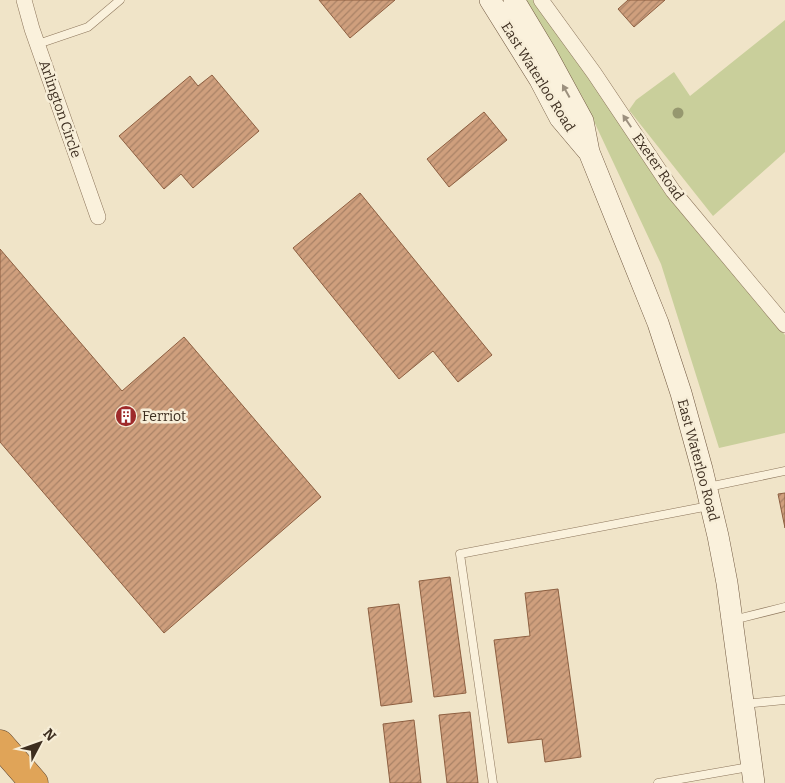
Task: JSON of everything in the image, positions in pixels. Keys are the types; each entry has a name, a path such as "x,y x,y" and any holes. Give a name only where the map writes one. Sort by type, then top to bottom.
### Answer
{"highway":[{"path":"0,744 34,783"},
{"path":"0,771 10,783"}],"main road":[{"name":"East Waterloo Road","path":"490,0 540,80 560,118 589,152"},
{"name":"East Waterloo Road","path":"514,0 583,121 589,152 658,323 681,392 709,497 724,564 753,774"}],"street":[{"name":"Arlington Circle","path":"24,0 98,217"},
{"name":"Exeter Road","path":"541,0 594,73 673,191 785,325"}],"lane":[{"path":"38,44 88,27 120,0"},
{"path":"493,783 460,554 709,497 785,471"},
{"path":"732,620 785,607"},
{"path":"744,704 785,700"},
{"path":"658,783 753,774"}],"green space":[{"path":"526,0 533,0 588,73 686,217 785,335 785,433 719,448 661,264 583,98"},
{"path":"785,20 785,152 713,216 629,110 636,100 674,72 690,96"}],"building":[{"path":"319,0 395,0 350,38"},
{"path":"628,0 665,0 634,27 618,9"},
{"path":"212,75 259,131 193,188 181,174 164,189 119,136 190,76 198,86"},
{"path":"484,112 507,140 449,187 427,159"},
{"path":"360,193 492,355 458,382 433,351 399,379 293,248"},
{"name":"Ferriot","path":"0,249 122,391 184,337 321,497 164,633 0,442"},
{"path":"785,493 785,528 778,494"},
{"path":"450,577 466,693 434,697 419,581"},
{"path":"558,589 581,757 545,762 542,739 508,743 494,640 530,636 525,593"},
{"path":"399,604 412,702 381,706 368,608"},
{"path":"470,712 478,783 447,783 439,715"},
{"path":"414,720 421,783 390,783 383,724"}],"place":[{"name":"Ferriot","path":"126,416"}]}
